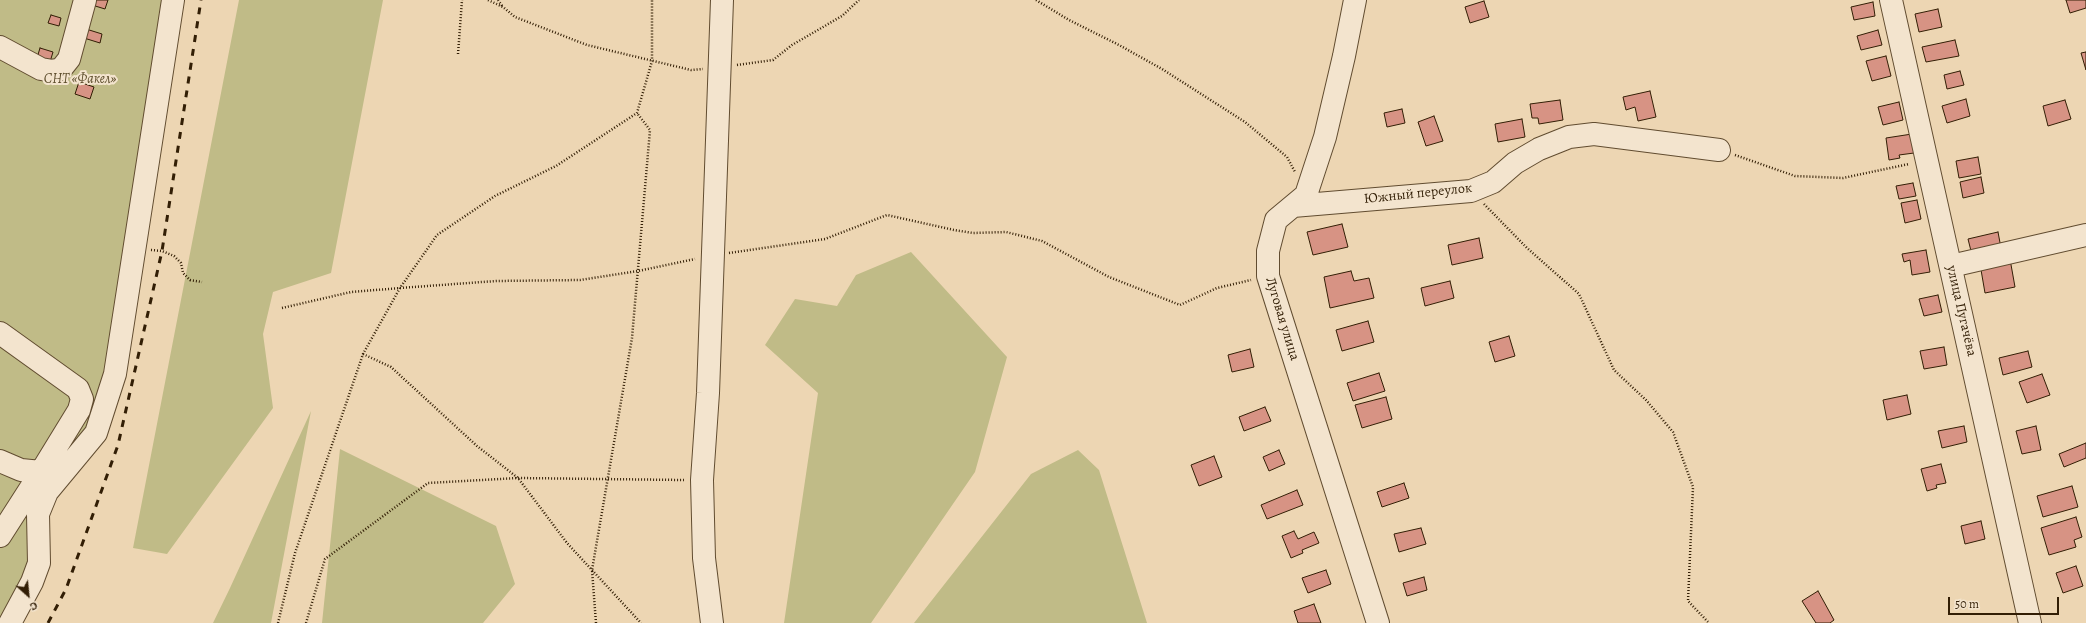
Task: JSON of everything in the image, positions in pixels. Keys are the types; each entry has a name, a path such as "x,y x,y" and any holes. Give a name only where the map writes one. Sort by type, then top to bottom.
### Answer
{"street":[{"path":"0,47 41,69 53,71 61,69 69,59 85,0"},
{"path":"10,623 32,582 39,562 38,514 47,492 96,433 115,374 134,244 174,0"},
{"path":"712,623 704,558 702,480 708,393 722,0"},
{"path":"1300,200 1325,137 1344,56 1354,0"},
{"name":"улица Пугачёва","path":"1891,0 2030,623"},
{"name":"Южный переулок","path":"1300,200 1471,191 1493,182 1515,163 1539,149 1569,137 1594,134 1719,150"},
{"name":"Луговая улица","path":"1300,200 1276,220 1268,251 1268,276 1378,623"},
{"path":"1951,266 2086,235"},
{"path":"0,333 78,388 82,399 79,410 0,536"},
{"path":"0,461 21,470 41,472 86,434 102,415"}],"path":[{"path":"458,54 462,0"},
{"path":"488,0 503,7"},
{"path":"498,0 503,7 515,17 587,45 691,70 773,60 792,44 842,16 860,0"},
{"path":"278,623 295,553 363,354 400,288 437,235 495,196 556,166 637,113 652,61 652,0"},
{"path":"1036,0 1069,20 1119,44 1162,69 1245,122 1287,158 1300,200"},
{"path":"596,623 592,570 606,478 632,338 650,130 637,113"},
{"path":"1719,150 1795,176 1843,178 1927,161"},
{"path":"1471,191 1527,248 1579,294 1614,370 1646,400 1673,432 1693,487 1688,601 1709,623"},
{"path":"282,308 351,292 496,281 580,280 638,271 713,255 825,239 887,215 954,230 973,233 1006,232 1042,241 1109,277 1180,305 1218,288 1268,276"},
{"path":"134,244 147,250 162,251 174,256 181,263 183,273 190,280 202,282"},
{"path":"363,354 391,367 477,446 518,478 566,543 641,623"},
{"path":"306,623 325,559 428,483 518,478 702,480"}],"green space":[{"name":"СНТ «Факел»","path":"0,0 173,0 96,433 47,492 39,563 0,623"},
{"path":"239,0 383,0 331,273 273,292 263,334 273,408 167,554 133,548"},
{"path":"911,252 1007,357 975,472 871,623 784,623 818,393 765,345 795,299 837,306 856,275"},
{"path":"311,411 271,623 213,623 230,588"},
{"path":"340,449 496,526 515,584 483,623 322,623"},
{"path":"1078,450 1099,470 1147,623 914,623 1031,474"}],"building":[{"path":"94,0 108,0 105,9 92,5"},
{"path":"2066,0 2086,0 2086,8 2070,13"},
{"path":"1484,1 1489,17 1470,23 1465,7"},
{"path":"1873,2 1875,16 1854,20 1851,7"},
{"path":"1938,9 1942,27 1919,32 1915,14"},
{"path":"51,15 61,18 59,26 48,23"},
{"path":"86,29 102,34 100,43 84,38"},
{"path":"1878,30 1882,45 1861,50 1857,36"},
{"path":"1955,40 1959,56 1926,62 1922,47"},
{"path":"40,48 53,52 50,62 37,58"},
{"path":"2086,52 2086,70 2081,53"},
{"path":"1886,56 1891,76 1872,81 1866,61"},
{"path":"1960,71 1964,85 1947,89 1944,75"},
{"path":"79,82 94,87 90,99 75,94"},
{"path":"1650,91 1656,117 1638,121 1635,107 1626,110 1623,97"},
{"path":"1966,99 1970,116 1947,123 1942,106"},
{"path":"1560,100 1563,120 1539,124 1538,118 1532,118 1530,104"},
{"path":"2065,100 2071,119 2048,126 2043,106"},
{"path":"1899,102 1903,120 1883,125 1878,107"},
{"path":"1402,109 1405,123 1387,127 1384,113"},
{"path":"1434,116 1443,141 1426,146 1418,122"},
{"path":"1522,119 1525,137 1498,142 1495,124"},
{"path":"1912,134 1914,153 1899,155 1900,158 1889,160 1886,138"},
{"path":"1978,157 1981,174 1959,178 1956,161"},
{"path":"1981,177 1984,193 1963,198 1960,182"},
{"path":"1913,183 1916,196 1899,199 1896,186"},
{"path":"1917,200 1921,219 1905,223 1901,203"},
{"path":"1342,224 1348,247 1313,255 1307,232"},
{"path":"1998,232 2001,248 1972,255 1968,239"},
{"path":"1479,238 1483,258 1452,265 1448,245"},
{"path":"1926,250 1930,272 1912,275 1910,260 1904,262 1902,254"},
{"path":"2010,259 2015,287 1985,293 1980,264"},
{"path":"1351,271 1354,281 1369,278 1374,298 1330,308 1324,277"},
{"path":"1450,281 1454,298 1425,306 1421,288"},
{"path":"1938,295 1942,312 1924,316 1919,299"},
{"path":"1368,321 1374,342 1342,351 1336,330"},
{"path":"1509,336 1515,356 1495,362 1489,342"},
{"path":"1944,347 1947,365 1924,369 1920,351"},
{"path":"1250,349 1254,367 1232,372 1228,355"},
{"path":"2028,351 2032,367 2003,375 1999,358"},
{"path":"1379,373 1385,391 1353,401 1347,383"},
{"path":"2042,374 2050,395 2027,403 2019,382"},
{"path":"1907,395 1911,414 1887,420 1883,400"},
{"path":"1386,397 1392,419 1362,428 1355,405"},
{"path":"1265,407 1271,421 1244,431 1239,417"},
{"path":"1964,426 1967,442 1942,448 1938,431"},
{"path":"2036,426 2041,450 2022,454 2016,431"},
{"path":"2086,443 2086,458 2064,467 2059,454"},
{"path":"1279,450 1285,464 1269,471 1263,457"},
{"path":"1214,456 1222,477 1199,486 1191,465"},
{"path":"1941,464 1946,483 1936,485 1937,488 1927,491 1921,469"},
{"path":"1404,483 1409,498 1382,507 1377,492"},
{"path":"2072,486 2078,507 2043,517 2037,496"},
{"path":"1297,490 1303,505 1267,519 1261,505"},
{"path":"2076,517 2082,537 2074,540 2076,547 2049,555 2041,528"},
{"path":"1981,521 1985,539 1965,544 1961,526"},
{"path":"1421,528 1426,544 1399,552 1394,534"},
{"path":"1294,531 1298,539 1314,532 1319,543 1302,550 1303,553 1291,558 1282,536"},
{"path":"2076,566 2083,586 2063,593 2056,573"},
{"path":"1326,570 1331,584 1308,593 1302,578"},
{"path":"1424,577 1427,590 1407,596 1403,583"},
{"path":"1818,591 1834,620 1830,623 1816,623 1802,601"},
{"path":"1314,604 1321,623 1298,623 1294,611"}],"railway":[{"path":"48,623 66,589 118,445 162,251 201,0"}]}
